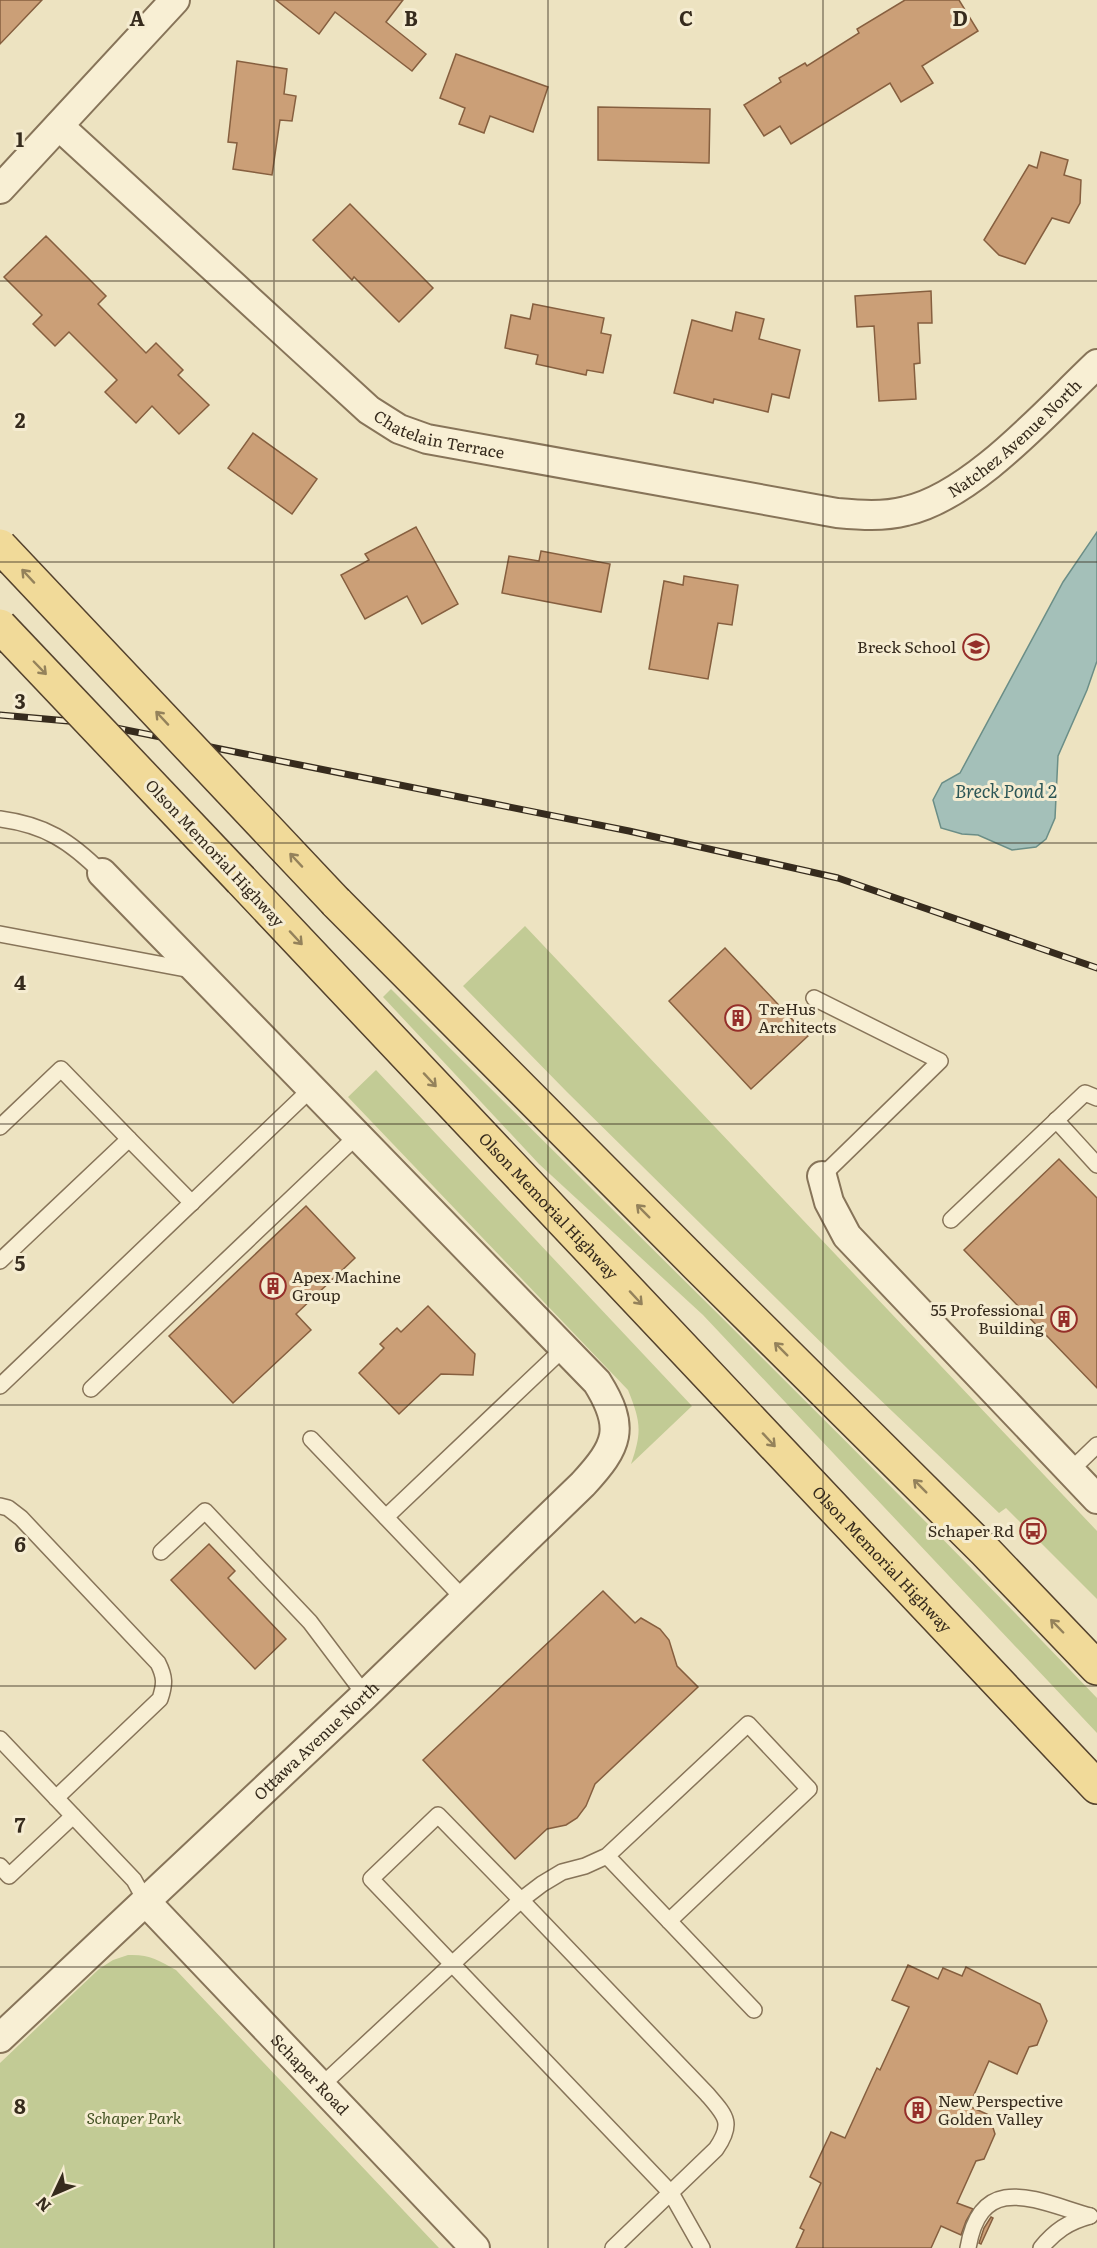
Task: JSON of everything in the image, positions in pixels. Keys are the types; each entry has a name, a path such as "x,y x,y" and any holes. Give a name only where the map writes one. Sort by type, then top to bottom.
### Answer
{"main road":[{"path":"0,546 336,902 986,1552 1097,1668"},
{"name":"Olson Memorial Highway","path":"0,626 1097,1787"}],"street":[{"path":"0,189 175,0"},
{"name":"Chatelain Terrace","path":"59,126 369,410 399,429 439,441 837,513 885,515 926,505"},
{"name":"Natchez Avenue North","path":"926,505 967,482 1097,364"},
{"path":"102,873 564,1348"},
{"path":"822,1176 829,1202 847,1236 1097,1499"},
{"name":"Ottawa Avenue North","path":"0,2038 365,1695 602,1463 611,1448 616,1432 614,1417 608,1400 597,1382 564,1348"},
{"name":"Schaper Road","path":"146,1902 476,2248"}],"lane":[{"path":"0,819 50,832 79,850 102,873"},
{"path":"0,934 197,971"},
{"path":"814,998 940,1061 822,1176"},
{"path":"0,1127 61,1069 192,1203"},
{"path":"0,1386 312,1088"},
{"path":"951,1220 1084,1093 1097,1098"},
{"path":"1056,1120 1097,1165"},
{"path":"91,1389 358,1135"},
{"path":"0,1261 129,1139"},
{"path":"386,1517 564,1348"},
{"path":"311,1439 464,1599"},
{"path":"1070,1471 1097,1446"},
{"path":"0,1506 8,1508 21,1518 158,1663 165,1676 160,1699 56,1798"},
{"path":"161,1552 205,1510 310,1622 365,1695"},
{"path":"322,2085 521,1900 562,1872 585,1866 607,1856 748,1724 809,1789 669,1921"},
{"path":"0,1739 134,1881 146,1902"},
{"path":"613,2248 671,2193 716,2149 724,2138 727,2126 724,2114 438,1815 371,1879 671,2193 702,2248"},
{"path":"3,1875 73,1816"},
{"path":"607,1856 754,2010"},
{"path":"968,2248 972,2228 985,2207 999,2197 1019,2196 1093,2216"},
{"path":"1041,2248 1050,2237 1071,2221 1093,2216"}],"green space":[{"path":"525,926 1097,1531 1097,1599 1006,1508 999,1513 851,1372 463,986"},
{"path":"391,989 835,1430 1097,1698 1097,1733 703,1315 539,1164 383,997"},
{"path":"376,1070 692,1406 631,1464 637,1443 638,1419 628,1390 348,1097"},
{"name":"Schaper Park","path":"128,1955 148,1957 176,1970 439,2248 0,2248 0,2063 99,1969 113,1960"}],"water":[{"name":"Breck Pond 2","path":"1097,532 1097,661 1058,756 1055,818 1046,839 1036,847 1012,850 978,835 962,834 941,828 933,800 942,783 960,773 1063,582"}],"building":[{"path":"0,0 42,0 0,44"},
{"path":"276,0 403,0 386,22 426,54 412,71 335,12 319,34"},
{"path":"905,0 959,0 978,31 922,66 933,83 901,102 890,83 791,144 780,126 764,136 744,105 781,82 779,78 805,63 807,66 859,33 857,29"},
{"path":"456,54 548,87 533,132 490,116 484,133 459,124 465,108 440,98"},
{"path":"237,61 287,69 284,94 296,96 292,121 280,120 272,175 233,169 237,143 228,142"},
{"path":"598,107 710,109 709,163 598,160"},
{"path":"1041,152 1068,160 1064,175 1081,180 1080,203 1069,223 1052,218 1025,264 999,255 984,240 1029,165 1037,168"},
{"path":"350,204 433,288 399,322 354,277 352,280 313,240"},
{"path":"46,236 106,296 98,304 146,353 156,343 183,370 178,375 209,405 179,434 152,406 136,423 105,392 117,380 69,332 55,346 33,324 42,315 4,277"},
{"path":"931,291 932,323 918,323 920,363 914,364 916,399 879,401 874,326 857,327 855,296"},
{"path":"533,304 604,318 601,333 611,335 603,373 587,370 586,375 536,364 538,355 505,348 511,315 530,319"},
{"path":"736,312 764,319 759,339 800,350 789,398 772,394 768,412 714,399 713,403 674,393 692,320 732,331"},
{"path":"253,433 317,479 292,514 228,468"},
{"path":"416,527 458,604 422,624 407,596 365,619 341,575 369,560 365,554"},
{"path":"541,551 610,564 601,612 502,593 509,556 539,561"},
{"path":"684,576 738,585 732,625 718,623 708,679 649,669 664,581 683,585"},
{"name":"TreHus Architects","path":"725,948 808,1036 751,1089 669,1001"},
{"name":"55 Professional Building","path":"1059,1159 1097,1198 1097,1388 964,1250"},
{"name":"Apex Machine Group","path":"306,1206 355,1258 296,1314 311,1330 233,1403 169,1336"},
{"path":"428,1306 475,1354 473,1375 441,1374 399,1414 359,1373 384,1348 380,1344 397,1328 401,1332"},
{"path":"209,1544 235,1571 228,1578 286,1639 255,1669 171,1580"},
{"path":"603,1591 635,1623 641,1618 660,1629 669,1640 677,1666 698,1687 595,1784 586,1806 577,1818 566,1825 547,1829 515,1859 423,1760"},
{"name":"New Perspective Golden Valley","path":"908,1965 938,1979 943,1968 962,1976 966,1967 1040,2004 1047,2021 1037,2045 1029,2047 1017,2074 989,2061 969,2106 989,2115 995,2134 984,2159 976,2161 957,2203 973,2209 961,2235 941,2226 931,2248 796,2248 804,2230 800,2228 821,2183 810,2177 831,2132 845,2138 877,2068 880,2070 909,2007 892,2000"},
{"path":"991,2217 993,2218 981,2244 979,2243 984,2228"}],"railway":[{"path":"0,715 91,723 629,831 838,878 1097,968"}],"place":[{"name":"Breck School","path":"976,647"},
{"name":"TreHus Architects","path":"738,1018"},
{"name":"Apex Machine Group","path":"273,1286"},
{"name":"55 Professional Building","path":"1064,1319"},
{"name":"Schaper Rd","path":"1033,1531"},
{"name":"New Perspective Golden Valley","path":"918,2110"}]}
